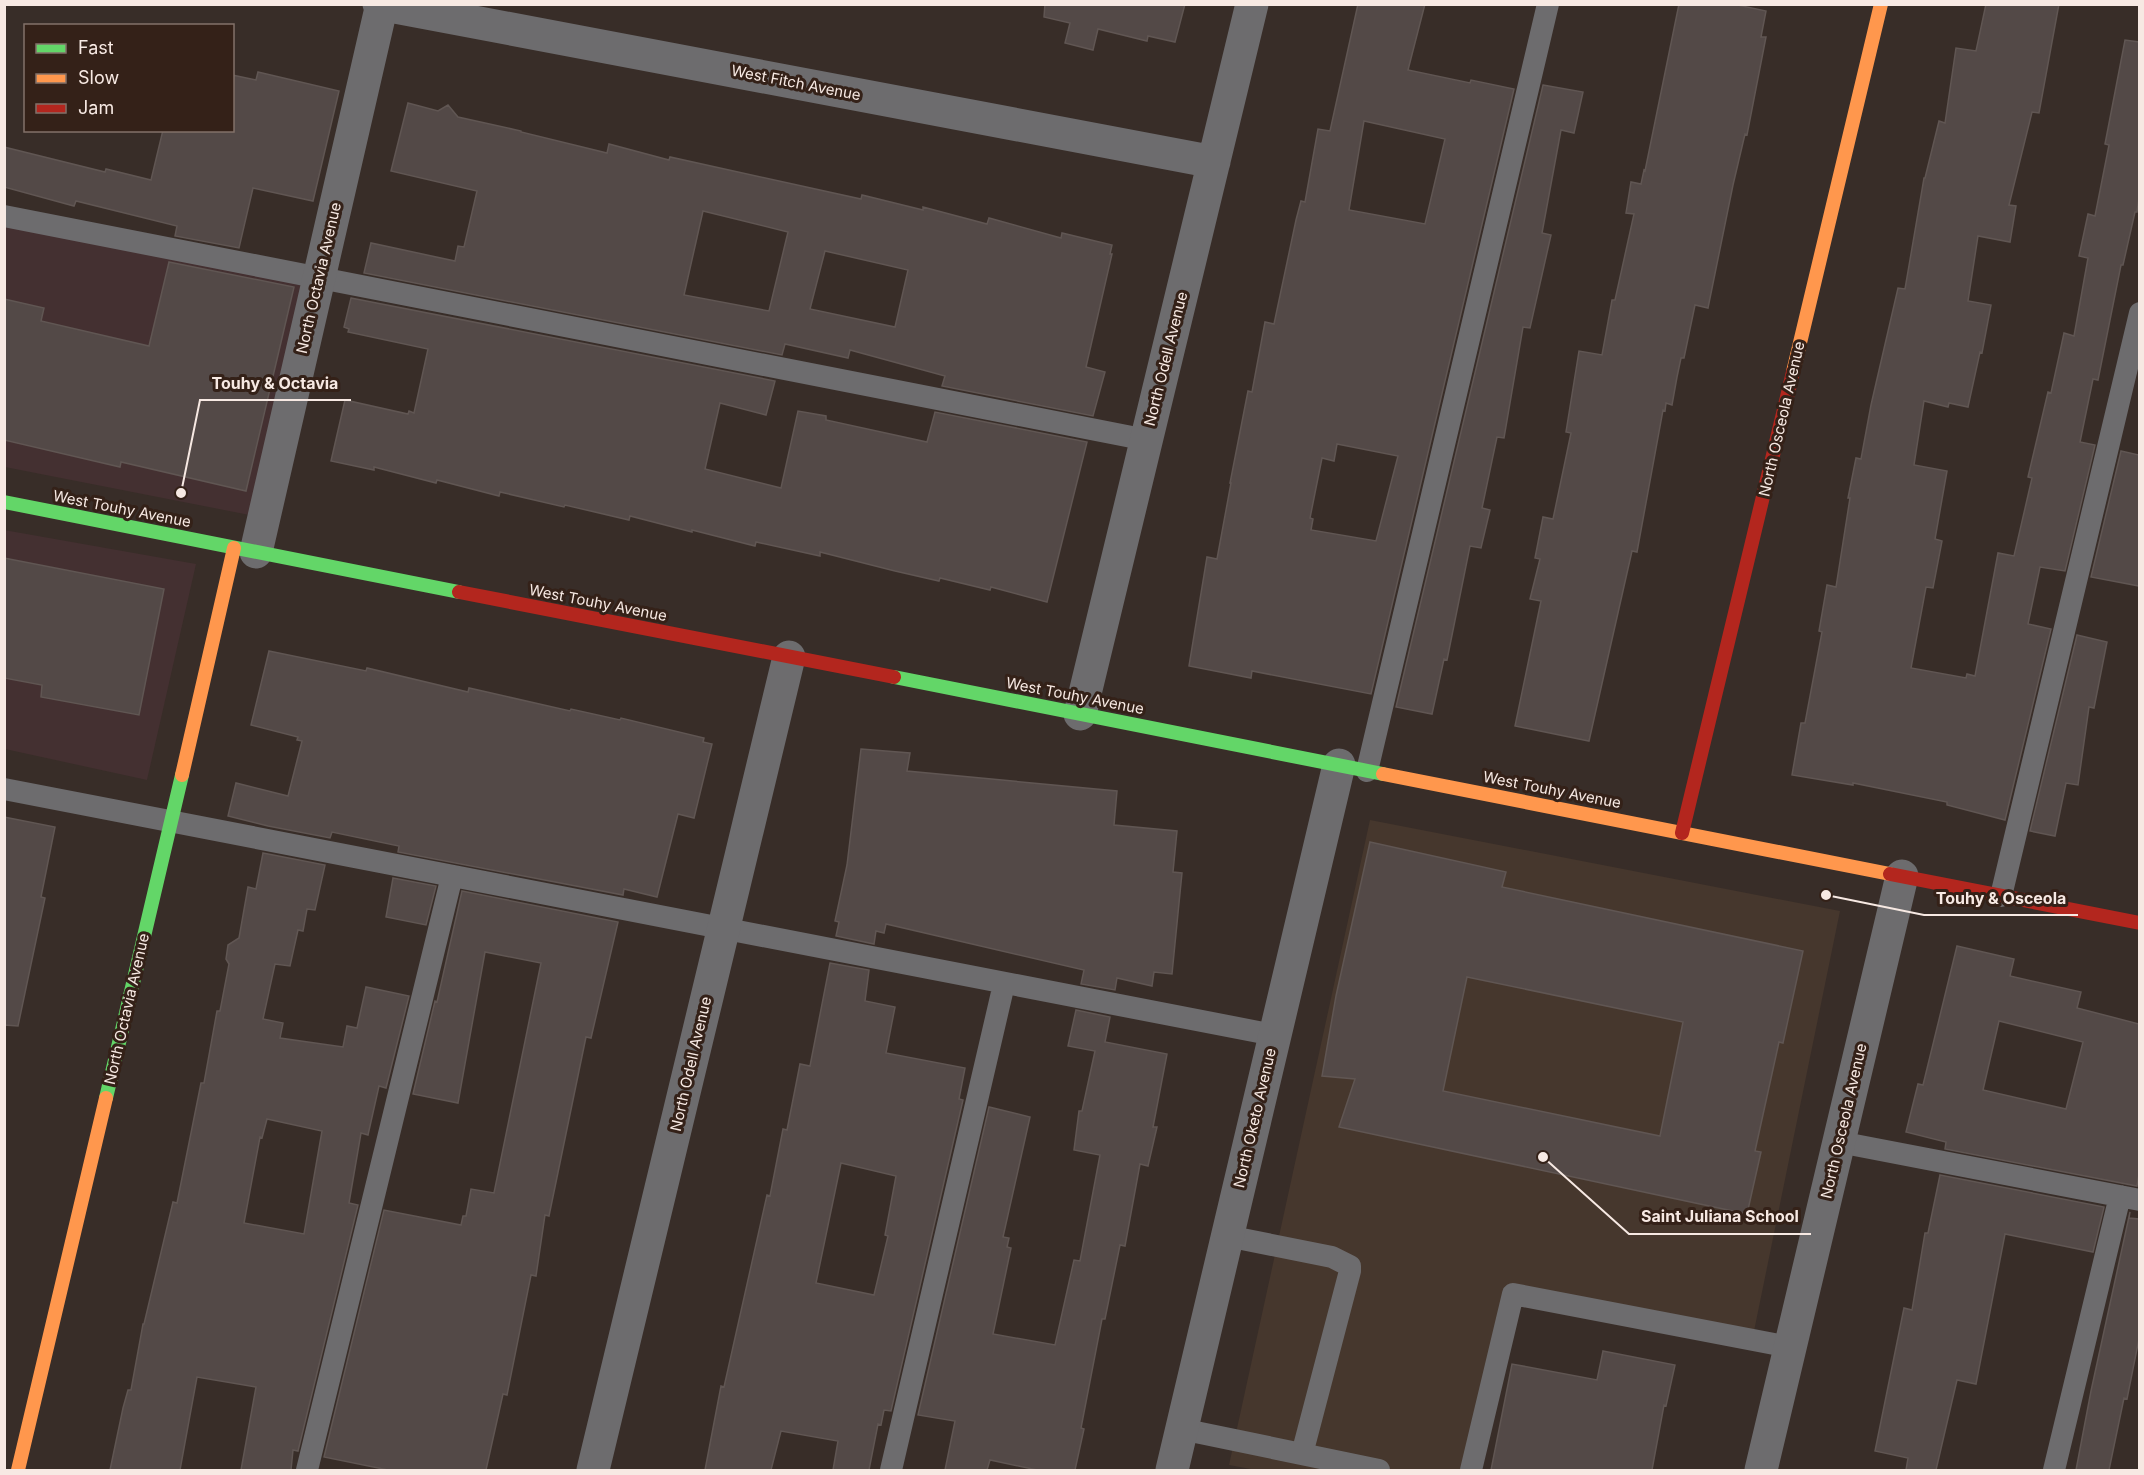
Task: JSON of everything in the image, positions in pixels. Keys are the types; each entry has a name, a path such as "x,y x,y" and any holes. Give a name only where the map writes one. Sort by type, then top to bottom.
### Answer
{"main road":[{"name":"North Osceola Avenue","path":"1682,833 1881,4"},
{"name":"West Touhy Avenue","path":"4,502 2139,923"},
{"name":"North Octavia Avenue","path":"18,1470 172,820 245,550"}],"street":[{"name":"North Odell Avenue","path":"1080,714 1252,4"},
{"name":"West Fitch Avenue","path":"381,5 1214,162"},
{"name":"North Octavia Avenue","path":"245,550 319,278 381,5"},
{"name":"North Odell Avenue","path":"593,1470 789,657"},
{"name":"North Oketo Avenue","path":"1172,1470 1274,1035 1353,768"},
{"name":"North Osceola Avenue","path":"1761,1470 1902,876"}],"lane":[{"path":"1353,768 1548,4"},
{"path":"4,216 1147,440"},
{"path":"2001,896 2139,313"},
{"path":"4,789 1274,1035"},
{"path":"307,1470 452,876"},
{"path":"891,1470 1004,984"},
{"path":"1839,1142 2130,1198 2054,1470"},
{"path":"1227,1236 1332,1257 1350,1266 1302,1455"},
{"path":"1471,1470 1513,1294 1790,1347"},
{"path":"1181,1429 1380,1470"}],"shaded area":[{"path":"4,225 322,287 270,519 5,467"},
{"path":"4,530 196,564 147,780 5,749"},
{"path":"1370,820 1840,911 1753,1336 1506,1286 1468,1470 1256,1470 1229,1465"}],"building":[{"path":"1045,4 1185,4 1175,42 1148,36 1147,41 1098,29 1093,50 1065,43 1070,23 1044,17"},
{"path":"1358,4 1425,4 1408,70 1470,83 1471,80 1514,89 1371,694 1252,671 1251,678 1189,666 1207,557 1217,559 1248,391 1252,392 1265,322 1274,324 1296,220 1301,201 1305,202 1318,129 1330,131","holes":["1364,121 1445,139 1425,224 1349,210","1337,444 1398,456 1376,541 1311,530 1313,519 1310,518 1322,458 1334,461"]},
{"path":"1679,4 1733,4 1766,11 1761,37 1766,37 1747,135 1745,134 1733,185 1708,308 1695,305 1672,405 1666,403 1665,411 1663,410 1637,552 1632,551 1589,741 1515,726 1541,601 1530,599 1540,559 1535,558 1543,517 1553,519 1571,433 1566,432 1579,351 1602,355 1612,300 1615,300 1634,214 1626,213 1631,182 1641,184 1645,171"},
{"path":"1986,4 2059,4 2039,113 2032,112 2009,205 2016,206 2010,242 1978,236 1968,301 1991,305 1968,407 1949,403 1948,407 1924,401 1914,465 1947,471 1935,539 1942,541 1933,588 1926,587 1911,668 1966,678 1967,674 1975,676 1998,553 2014,556 2032,478 2028,477 2048,392 2051,393 2064,333 2074,336 2088,258 2079,256 2088,214 2095,216 2109,145 2105,144 2125,40 2139,42 2139,197 2137,212 2135,212 2123,265 2121,265 2098,380 2093,379 2080,442 2095,445 2065,571 2040,567 2028,624 2051,629 2005,820 1947,805 1947,802 1853,783 1853,785 1792,775 1801,723 1805,723 1822,632 1819,631 1827,585 1836,587 1856,458 1861,459 1898,288 1905,289 1924,178 1939,121 1945,123 1956,48 1976,51"},
{"path":"258,72 339,91 313,201 253,188 239,248 175,236 177,226 76,201 74,206 4,187 4,147 105,172 106,169 151,180 163,132 234,132 234,75 256,80"},
{"path":"1543,85 1583,92 1574,133 1561,130 1542,233 1551,235 1530,328 1523,327 1504,438 1497,437 1482,508 1490,510 1481,548 1470,546 1447,660 1444,659 1432,714 1396,707"},
{"path":"408,103 438,111 448,105 458,117 607,153 609,144 669,160 670,157 861,199 862,195 923,210 923,207 987,224 989,218 1061,238 1062,233 1112,245 1110,254 1112,254 1086,367 1105,372 1093,416 942,386 945,376 850,350 848,358 785,344 782,355 364,273 371,243 455,261 458,246 464,247 477,191 391,171","holes":["703,211 788,232 769,311 684,295","825,251 908,270 895,327 810,309"]},
{"path":"169,262 294,287 246,491 121,462 120,467 4,440 4,299 44,308 41,321 149,346"},
{"path":"351,298 775,381 766,415 720,403 705,469 781,488 798,411 826,416 826,420 927,442 935,412 1087,442 1047,602 991,587 990,590 940,578 939,581 820,552 820,556 756,542 755,546 630,516 629,520 500,492 499,496 437,480 436,483 374,467 374,470 331,461 345,400 408,414 409,411 414,413 428,349 348,332 349,329 344,327"},
{"path":"2121,451 2139,455 2139,586 2091,577"},
{"path":"4,558 164,589 139,715 41,697 42,685 4,678"},
{"path":"2077,635 2107,642 2094,708 2089,707 2078,785 2066,783 2055,836 2030,831"},
{"path":"269,651 366,671 367,668 468,692 469,688 570,711 571,709 620,720 621,718 704,738 703,742 712,744 694,818 678,814 657,897 624,889 623,895 398,852 399,846 332,832 330,838 228,816 236,783 288,796 302,741 297,740 298,737 251,725"},
{"path":"861,749 910,753 907,771 1117,791 1114,825 1177,831 1173,872 1182,873 1172,974 1154,972 1152,986 1117,978 1115,990 1081,984 1084,970 886,924 884,933 876,931 874,944 836,936 839,922 835,921 847,865"},
{"path":"4,817 55,827 41,897 45,898 18,1026 4,1025"},
{"path":"1370,842 1506,872 1502,887 1803,951 1783,1043 1779,1042 1755,1151 1761,1152 1747,1214 1339,1127 1355,1079 1322,1076 1336,996","holes":["1467,977 1683,1022 1660,1136 1443,1091"]},
{"path":"263,853 325,865 315,910 307,909 303,931 298,930 290,966 275,964 263,1019 283,1023 280,1038 343,1047 347,1026 357,1028 366,987 409,996 386,1088 379,1086 368,1135 361,1133 349,1203 358,1205 298,1451 293,1450 291,1470 241,1470 256,1387 197,1377 180,1470 110,1470 123,1408 128,1390 131,1390 143,1324 173,1202 177,1203 201,1083 204,1083 217,1011 220,1011 229,964 226,959 228,945 239,938 248,887 256,889","holes":["267,1119 322,1131 304,1234 244,1223 260,1137 262,1138"]},
{"path":"393,878 436,886 426,925 386,917"},
{"path":"462,891 618,922 591,1038 586,1037 549,1216 545,1215 536,1276 531,1275 507,1395 503,1394 486,1470 388,1470 324,1457 384,1210 461,1225 463,1216 466,1216 471,1189 494,1193 541,963 485,952 458,1103 413,1094"},
{"path":"1957,946 2014,959 2010,976 2081,992 2077,1008 2139,1024 2139,1174 2137,1186 1945,1149 1946,1142 1906,1132 1918,1084 1923,1085","holes":["1999,1021 2083,1042 2066,1109 1983,1090"]},
{"path":"830,963 869,970 865,1001 895,1007 886,1053 965,1068 959,1099 963,1100 891,1411 884,1410 881,1425 878,1424 869,1470 833,1470 838,1441 781,1431 771,1470 705,1470 721,1386 724,1387 767,1195 770,1196 783,1129 787,1130 800,1064 810,1066","holes":["841,1163 896,1176 885,1235 888,1236 874,1295 816,1283"]},
{"path":"1076,1010 1110,1017 1105,1042 1167,1054 1153,1127 1157,1127 1148,1166 1140,1164 1125,1246 1120,1245 1105,1319 1102,1319 1075,1470 1037,1470 990,1460 987,1470 945,1470 955,1421 918,1415 989,1107 1030,1117 1003,1237 1009,1238 1007,1247 1011,1248 993,1334 1055,1345 1074,1260 1080,1261 1100,1155 1074,1150 1079,1111 1082,1111 1095,1051 1068,1046"},
{"path":"1940,1175 2104,1207 2093,1252 2005,1234 1976,1384 1957,1380 1936,1470 1906,1470 1908,1458 1875,1451 1904,1308 1912,1310 1925,1233 1928,1233"},
{"path":"2130,1212 2129,1218 2139,1219 2139,1339 2127,1399 2124,1398 2109,1470 2076,1470 2091,1391"},
{"path":"1603,1351 1675,1365 1666,1406 1664,1405 1652,1470 1491,1470 1512,1364 1597,1380"}],"traffic: fast":[{"path":"4,502 459,592"},
{"path":"894,677 1383,774"},
{"path":"106,1098 182,775"}],"traffic: slow":[{"path":"1793,372 1881,4"},
{"path":"182,775 234,548"},
{"path":"1383,774 1890,874"},
{"path":"18,1470 106,1098"}],"traffic: jam":[{"path":"1682,833 1793,372"},
{"path":"459,592 894,677"},
{"path":"1890,874 2140,923"}],"place":[{"name":"Touhy & Octavia","path":"181,493"},
{"name":"Touhy & Osceola","path":"1826,895"},
{"name":"Saint Juliana School","path":"1543,1157"}]}
